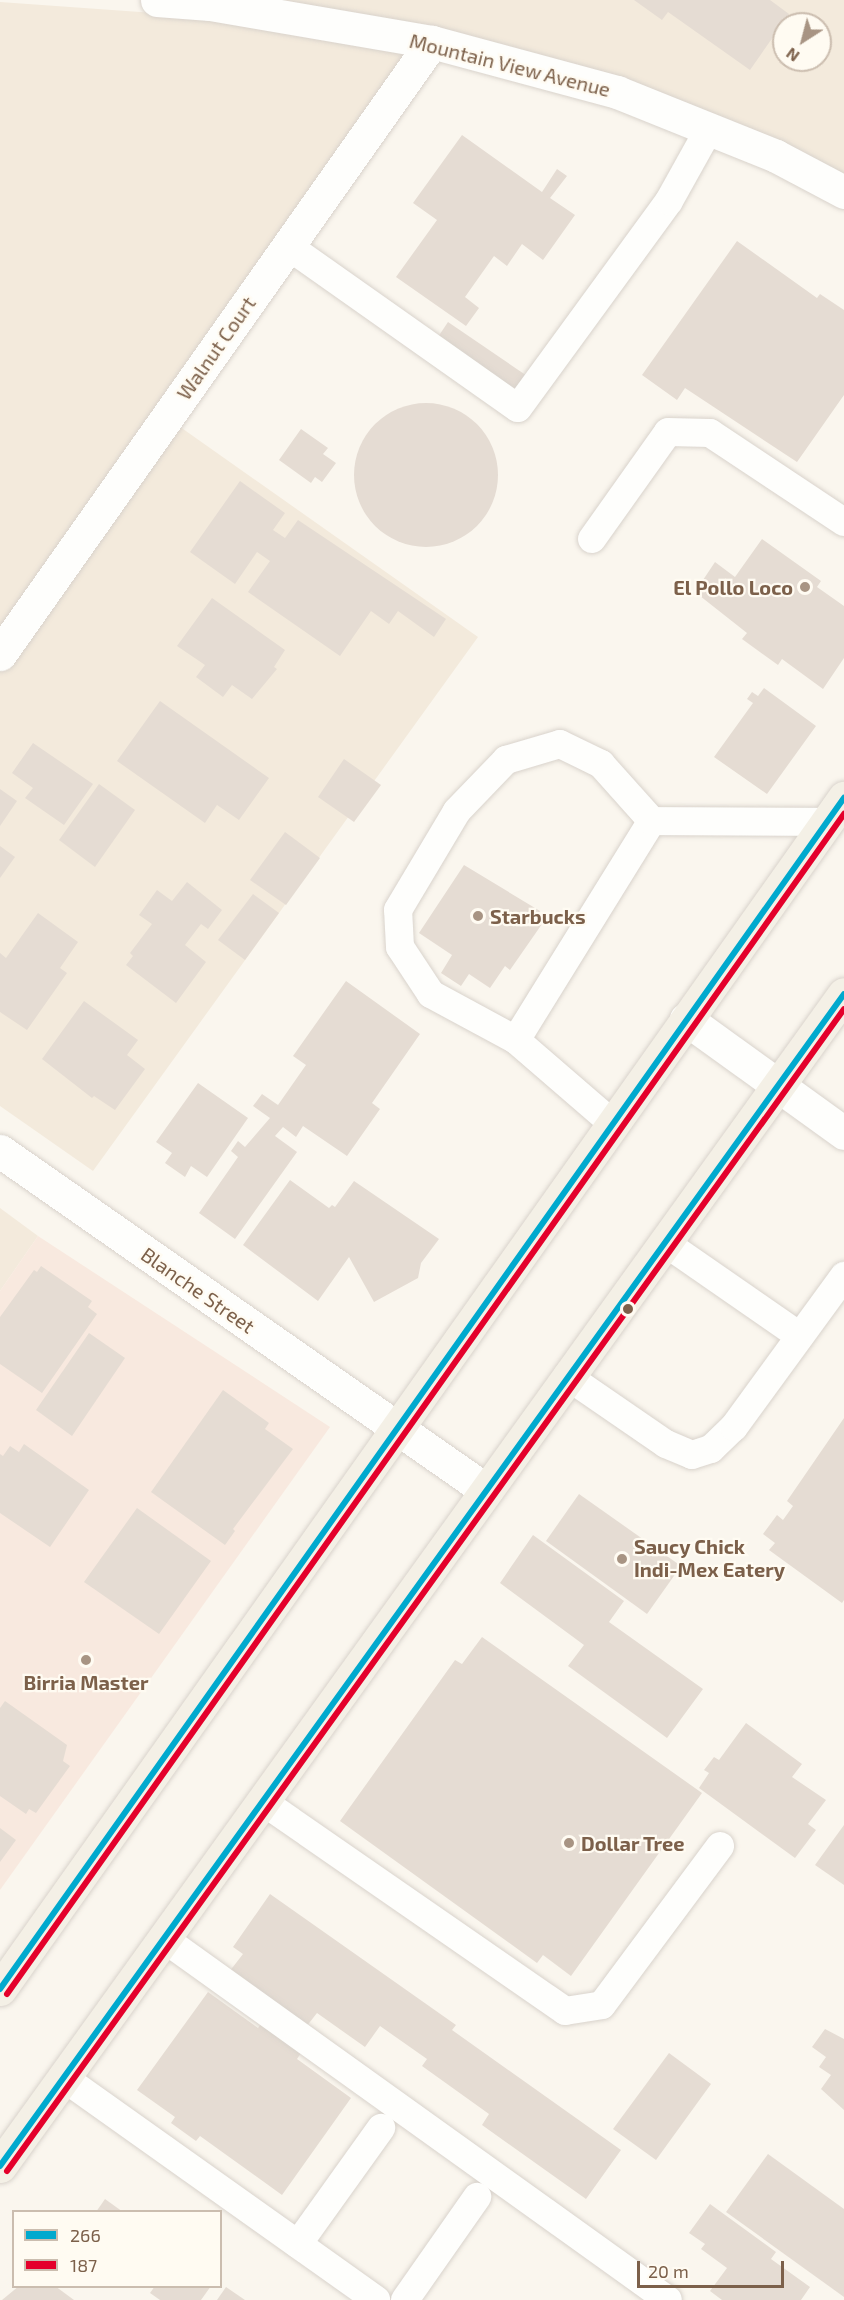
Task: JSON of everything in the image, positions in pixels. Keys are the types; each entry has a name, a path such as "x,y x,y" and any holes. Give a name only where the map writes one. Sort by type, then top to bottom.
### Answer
{"main road":[{"path":"0,1989 835,810"},
{"path":"0,2166 844,994"}],"street":[{"name":"Mountain View Avenue","path":"157,0 210,4 432,42 617,92 776,156 844,192"},
{"name":"Walnut Court","path":"0,654 432,42"},
{"path":"686,1019 844,1133"},
{"name":"Blanche Street","path":"0,1150 486,1490"}],"lane":[{"path":"288,246 518,408 669,201 709,129"},
{"path":"592,539 668,432 710,433 843,520"},
{"path":"612,1123 516,1040 431,994 400,947 398,910 457,811 506,760 560,744 602,764 652,821"},
{"path":"652,821 835,810"},
{"path":"516,1040 652,821"},
{"path":"664,1242 800,1336"},
{"path":"567,1376 666,1444 692,1455 711,1449 734,1427 844,1275"},
{"path":"262,1801 565,2011 602,2005 720,1846"},
{"path":"163,1938 668,2300"},
{"path":"64,2078 376,2300"},
{"path":"298,2244 381,2128"},
{"path":"405,2300 477,2197"}],"shaded area":[{"path":"266,0 844,0 844,180"},
{"path":"0,2 196,16 411,52 159,412 478,637 93,1171 0,1106"},
{"path":"0,1208 38,1236 0,1291"},
{"path":"38,1236 330,1427 0,1890 0,1291"}],"building":[{"path":"634,0 770,0 786,12 772,12 772,38 750,70 668,12 662,20"},
{"path":"462,135 542,192 557,169 567,176 550,198 575,215 543,260 522,244 507,266 494,256 465,297 479,308 466,326 396,277 437,220 413,203"},
{"path":"737,241 817,298 820,294 844,310 844,395 797,462 685,388 677,400 642,375"},
{"path":"448,322 530,378 518,396 436,340"},
{"path":"426,403 454,408 477,424 493,447 498,475 493,503 477,526 454,542 426,547 398,542 375,526 359,503 354,475 359,447 375,424 398,408"},
{"path":"301,429 328,448 323,454 336,463 322,482 315,477 311,483 279,460"},
{"path":"240,481 285,513 273,530 285,538 298,520 446,619 434,637 398,611 389,624 371,611 340,656 248,592 270,561 257,552 235,584 190,552"},
{"path":"762,539 821,581 817,587 844,606 844,658 823,689 782,659 778,665 742,639 747,633 695,592 715,562 735,577"},
{"path":"212,598 285,650 274,667 277,669 252,699 232,685 223,697 196,677 205,665 177,646"},
{"path":"764,688 816,726 767,794 714,757 753,703 747,699 752,692 758,696"},
{"path":"160,701 269,778 239,820 217,805 205,823 117,761"},
{"path":"33,743 93,784 64,825 25,798 33,788 12,773"},
{"path":"344,759 381,785 354,822 318,797"},
{"path":"99,784 135,810 95,867 59,840"},
{"path":"0,789 17,801 0,826"},
{"path":"285,832 320,858 286,905 250,880"},
{"path":"0,846 15,857 0,878"},
{"path":"464,865 540,911 537,916 542,924 510,970 505,966 490,988 469,974 461,986 441,973 452,955 419,933"},
{"path":"187,882 222,910 208,929 201,924 185,945 206,962 176,1003 126,965 133,956 130,953 152,924 139,915 157,890 172,901"},
{"path":"253,894 279,913 245,960 218,940"},
{"path":"38,913 78,942 60,968 67,973 27,1030 0,1012 0,953 6,958"},
{"path":"346,981 420,1034 372,1103 380,1109 347,1156 303,1126 296,1137 283,1127 275,1136 297,1152 235,1239 199,1213 238,1157 231,1151 238,1141 245,1147 270,1118 253,1106 262,1094 278,1105 306,1065 293,1056"},
{"path":"84,1001 138,1040 127,1055 145,1069 115,1110 94,1096 92,1098 42,1059"},
{"path":"198,1083 248,1118 207,1177 191,1166 185,1177 165,1163 172,1153 156,1142"},
{"path":"290,1180 329,1208 332,1205 335,1207 354,1181 439,1239 421,1263 418,1278 374,1302 349,1257 318,1301 243,1245"},
{"path":"41,1266 92,1301 88,1307 97,1314 42,1393 0,1364 0,1317 34,1270 37,1272"},
{"path":"89,1333 125,1358 72,1436 36,1410"},
{"path":"223,1390 269,1423 265,1429 293,1449 233,1529 235,1531 225,1545 151,1492"},
{"path":"844,1418 844,1600 842,1603 769,1550 775,1543 763,1534 777,1515 783,1520 793,1506 787,1501"},
{"path":"24,1444 89,1490 50,1547 0,1513 0,1454 3,1456 10,1446 19,1452"},
{"path":"579,1494 681,1566 647,1614 546,1541"},
{"path":"137,1508 211,1561 159,1634 84,1582"},
{"path":"533,1535 624,1601 609,1622 703,1689 667,1738 568,1666 584,1645 500,1583"},
{"path":"482,1637 702,1793 571,1976 543,1955 537,1963 340,1821 455,1660 462,1664"},
{"path":"5,1701 67,1745 63,1761 70,1766 36,1813 29,1809 26,1814 0,1796 0,1708"},
{"path":"746,1723 802,1764 792,1777 826,1800 808,1824 816,1830 795,1858 699,1788 709,1773 704,1770 714,1757 719,1760"},
{"path":"844,1825 844,1885 815,1865"},
{"path":"0,1828 16,1840 0,1862"},
{"path":"270,1894 456,2025 452,2030 621,2150 586,2199 482,2125 489,2114 422,2066 427,2059 380,2026 365,2047 317,2013 306,2027 229,1972 243,1954 233,1947"},
{"path":"208,1992 258,2028 261,2024 301,2053 297,2059 351,2098 282,2195 200,2136 196,2141 171,2123 175,2117 137,2090"},
{"path":"825,2029 844,2039 844,2110 821,2089 831,2075 819,2067 826,2057 812,2047"},
{"path":"669,2053 711,2084 656,2160 613,2129"},
{"path":"768,2154 844,2209 844,2297 726,2212"},
{"path":"105,2199 120,2210 97,2210"},
{"path":"710,2204 776,2252 771,2259 810,2287 801,2300 722,2300 710,2291 727,2268 701,2249 705,2244 689,2233"},
{"path":"226,2287 245,2300 217,2300"},
{"path":"17,2288 58,2288 74,2300 2,2300"},
{"path":"154,2288 210,2288 201,2300 160,2300 150,2293"}],"transit line":[{"name":"266","path":"0,1989 844,798"},
{"name":"187","path":"7,1994 844,814"},
{"name":"266","path":"0,2166 844,994"},
{"name":"187","path":"7,2171 844,1009"}],"place":[{"name":"El Pollo Loco","path":"805,587"},
{"name":"Starbucks","path":"478,916"},
{"name":"Saucy Chick Indi-Mex Eatery","path":"622,1559"},
{"name":"Birria Master","path":"86,1660"},
{"name":"Dollar Tree","path":"569,1843"}]}
